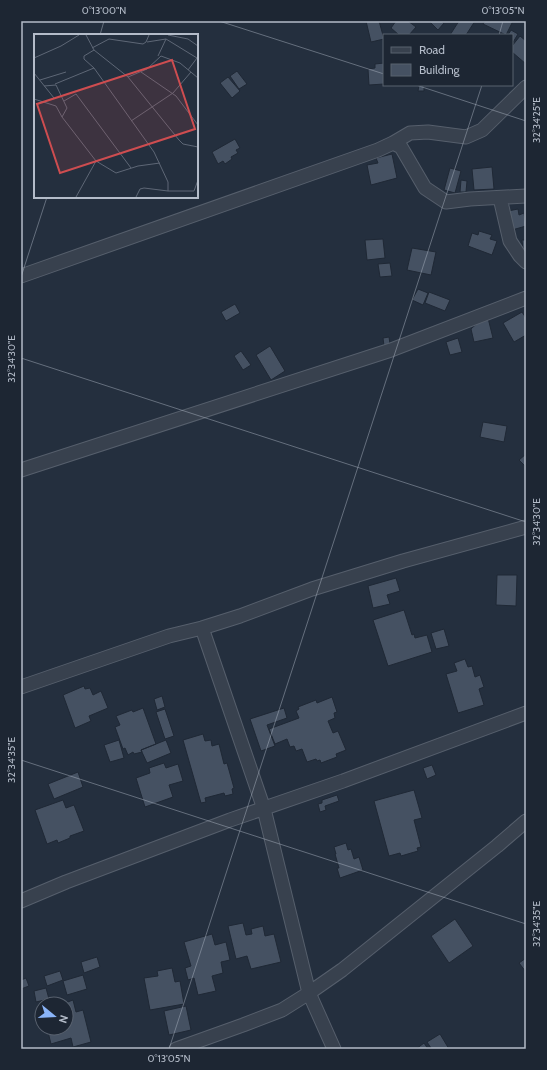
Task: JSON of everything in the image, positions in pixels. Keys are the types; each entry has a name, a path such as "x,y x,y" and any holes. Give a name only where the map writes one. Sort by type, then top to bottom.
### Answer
{"street":[{"path":"21,276 378,150 410,133 428,132 466,137 482,130 526,87"},
{"path":"393,143 401,147 425,188 446,202 526,196"},
{"path":"500,198 510,241 526,262"},
{"path":"21,470 391,350 526,298"},
{"path":"21,687 169,636 202,628 319,586 526,527"},
{"path":"202,628 264,809 309,993 334,1049"},
{"path":"21,901 66,882 230,820 526,716"},
{"path":"176,1049 243,1026 282,1010 309,993 342,970 526,821"}],"building":[{"path":"366,21 379,21 383,39 371,42"},
{"path":"396,21 408,21 416,27 410,34 398,34 391,28"},
{"path":"429,21 441,21 444,23 438,30"},
{"path":"459,21 475,21 467,34 451,34"},
{"path":"485,21 513,21 506,34 483,24"},
{"path":"511,30 518,34 513,42 513,34 509,34"},
{"path":"520,36 526,41 526,64 513,53 513,45"},
{"path":"383,63 383,84 369,85 368,69 375,68 375,64"},
{"path":"237,71 247,84 239,89 230,76"},
{"path":"228,77 240,91 232,98 220,83"},
{"path":"419,86 424,86 424,91 418,91"},
{"path":"235,139 240,148 236,150 238,153 231,157 232,159 225,164 223,161 218,164 212,152"},
{"path":"392,154 397,178 371,185 367,165 378,163 376,158"},
{"path":"492,167 494,189 474,190 472,169"},
{"path":"450,168 461,171 455,193 444,190"},
{"path":"461,180 467,181 466,192 460,192"},
{"path":"518,209 519,215 524,213 526,226 512,230 508,211"},
{"path":"479,231 492,235 490,239 497,241 492,255 468,246 472,233 478,235"},
{"path":"383,239 385,258 367,260 365,240"},
{"path":"522,240 526,240 526,250 523,250"},
{"path":"412,248 436,252 431,275 407,270"},
{"path":"390,263 392,276 380,277 378,264"},
{"path":"418,289 428,293 423,305 412,300"},
{"path":"429,292 450,300 445,311 425,303"},
{"path":"235,304 240,313 226,321 221,312"},
{"path":"522,312 526,318 526,335 514,342 503,323"},
{"path":"487,314 493,338 474,342 471,329"},
{"path":"389,337 390,344 384,346 383,338"},
{"path":"458,338 462,352 450,355 446,342"},
{"path":"270,346 285,371 271,380 256,355"},
{"path":"241,351 251,365 243,370 234,356"},
{"path":"483,422 507,426 504,442 480,437"},
{"path":"526,454 526,467 519,460"},
{"path":"497,575 517,575 516,606 496,605"},
{"path":"396,578 400,591 387,595 390,604 373,608 368,586"},
{"path":"404,610 412,635 414,634 415,638 427,635 432,652 388,666 373,620"},
{"path":"444,629 449,646 436,649 431,633"},
{"path":"465,659 468,667 472,666 475,677 480,675 484,687 479,689 484,705 458,713 446,674 457,671 454,663"},
{"path":"84,686 85,689 90,688 93,695 101,691 108,708 89,716 91,721 75,728 63,695"},
{"path":"162,696 165,707 157,710 154,699"},
{"path":"332,697 337,712 334,713 335,718 328,721 333,733 338,731 346,750 336,754 337,757 321,763 320,760 317,761 316,759 307,762 302,749 296,751 294,746 290,747 287,739 275,744 269,729 299,718 296,711 299,709 298,707 316,700 317,703"},
{"path":"143,708 156,744 141,750 142,752 134,754 133,752 128,755 125,748 123,749 115,727 120,725 116,716 132,710 133,712"},
{"path":"284,708 287,718 267,725 275,746 261,751 250,719"},
{"path":"165,709 174,736 165,739 156,712"},
{"path":"203,734 205,741 211,740 212,746 219,744 224,764 227,763 234,788 232,789 233,794 225,796 224,793 205,798 206,802 201,803 183,740"},
{"path":"119,740 124,758 110,762 104,745"},
{"path":"166,740 171,753 147,763 141,750"},
{"path":"164,763 166,768 178,764 183,781 169,785 173,797 145,807 136,778 150,773 149,768"},
{"path":"432,765 436,775 427,779 423,768"},
{"path":"78,772 83,787 54,799 48,784"},
{"path":"414,790 422,818 414,820 421,847 417,848 418,851 401,856 400,853 389,856 374,801"},
{"path":"337,795 339,801 325,806 326,810 320,812 318,804 322,803 322,800"},
{"path":"63,800 66,808 74,805 84,831 70,836 70,838 58,843 57,840 47,844 35,810"},
{"path":"346,843 348,850 351,849 354,859 359,857 363,870 340,878 334,847"},
{"path":"455,919 473,946 449,963 431,936"},
{"path":"243,923 246,935 252,934 251,929 263,926 265,936 274,934 281,962 251,969 247,956 236,959 228,926"},
{"path":"212,934 215,945 226,942 230,960 221,962 223,973 212,976 216,991 198,995 194,978 188,980 185,968 191,966 184,942"},
{"path":"97,957 100,967 84,973 81,962"},
{"path":"526,958 526,972 519,963"},
{"path":"172,968 175,982 180,981 184,1004 150,1010 144,978 158,976 157,971"},
{"path":"60,971 63,980 47,986 44,976"},
{"path":"83,975 87,989 67,995 63,981"},
{"path":"26,978 29,986 21,989 21,980"},
{"path":"46,988 48,996 35,996 34,991"},
{"path":"74,1004 76,1012 83,1010 91,1042 73,1047 71,1038 51,1044 49,1036 74,1036"},
{"path":"186,1006 191,1030 169,1035 164,1011"},
{"path":"440,1034 449,1049 429,1049 431,1048 427,1042"},
{"path":"424,1043 428,1049 416,1049"}]}
